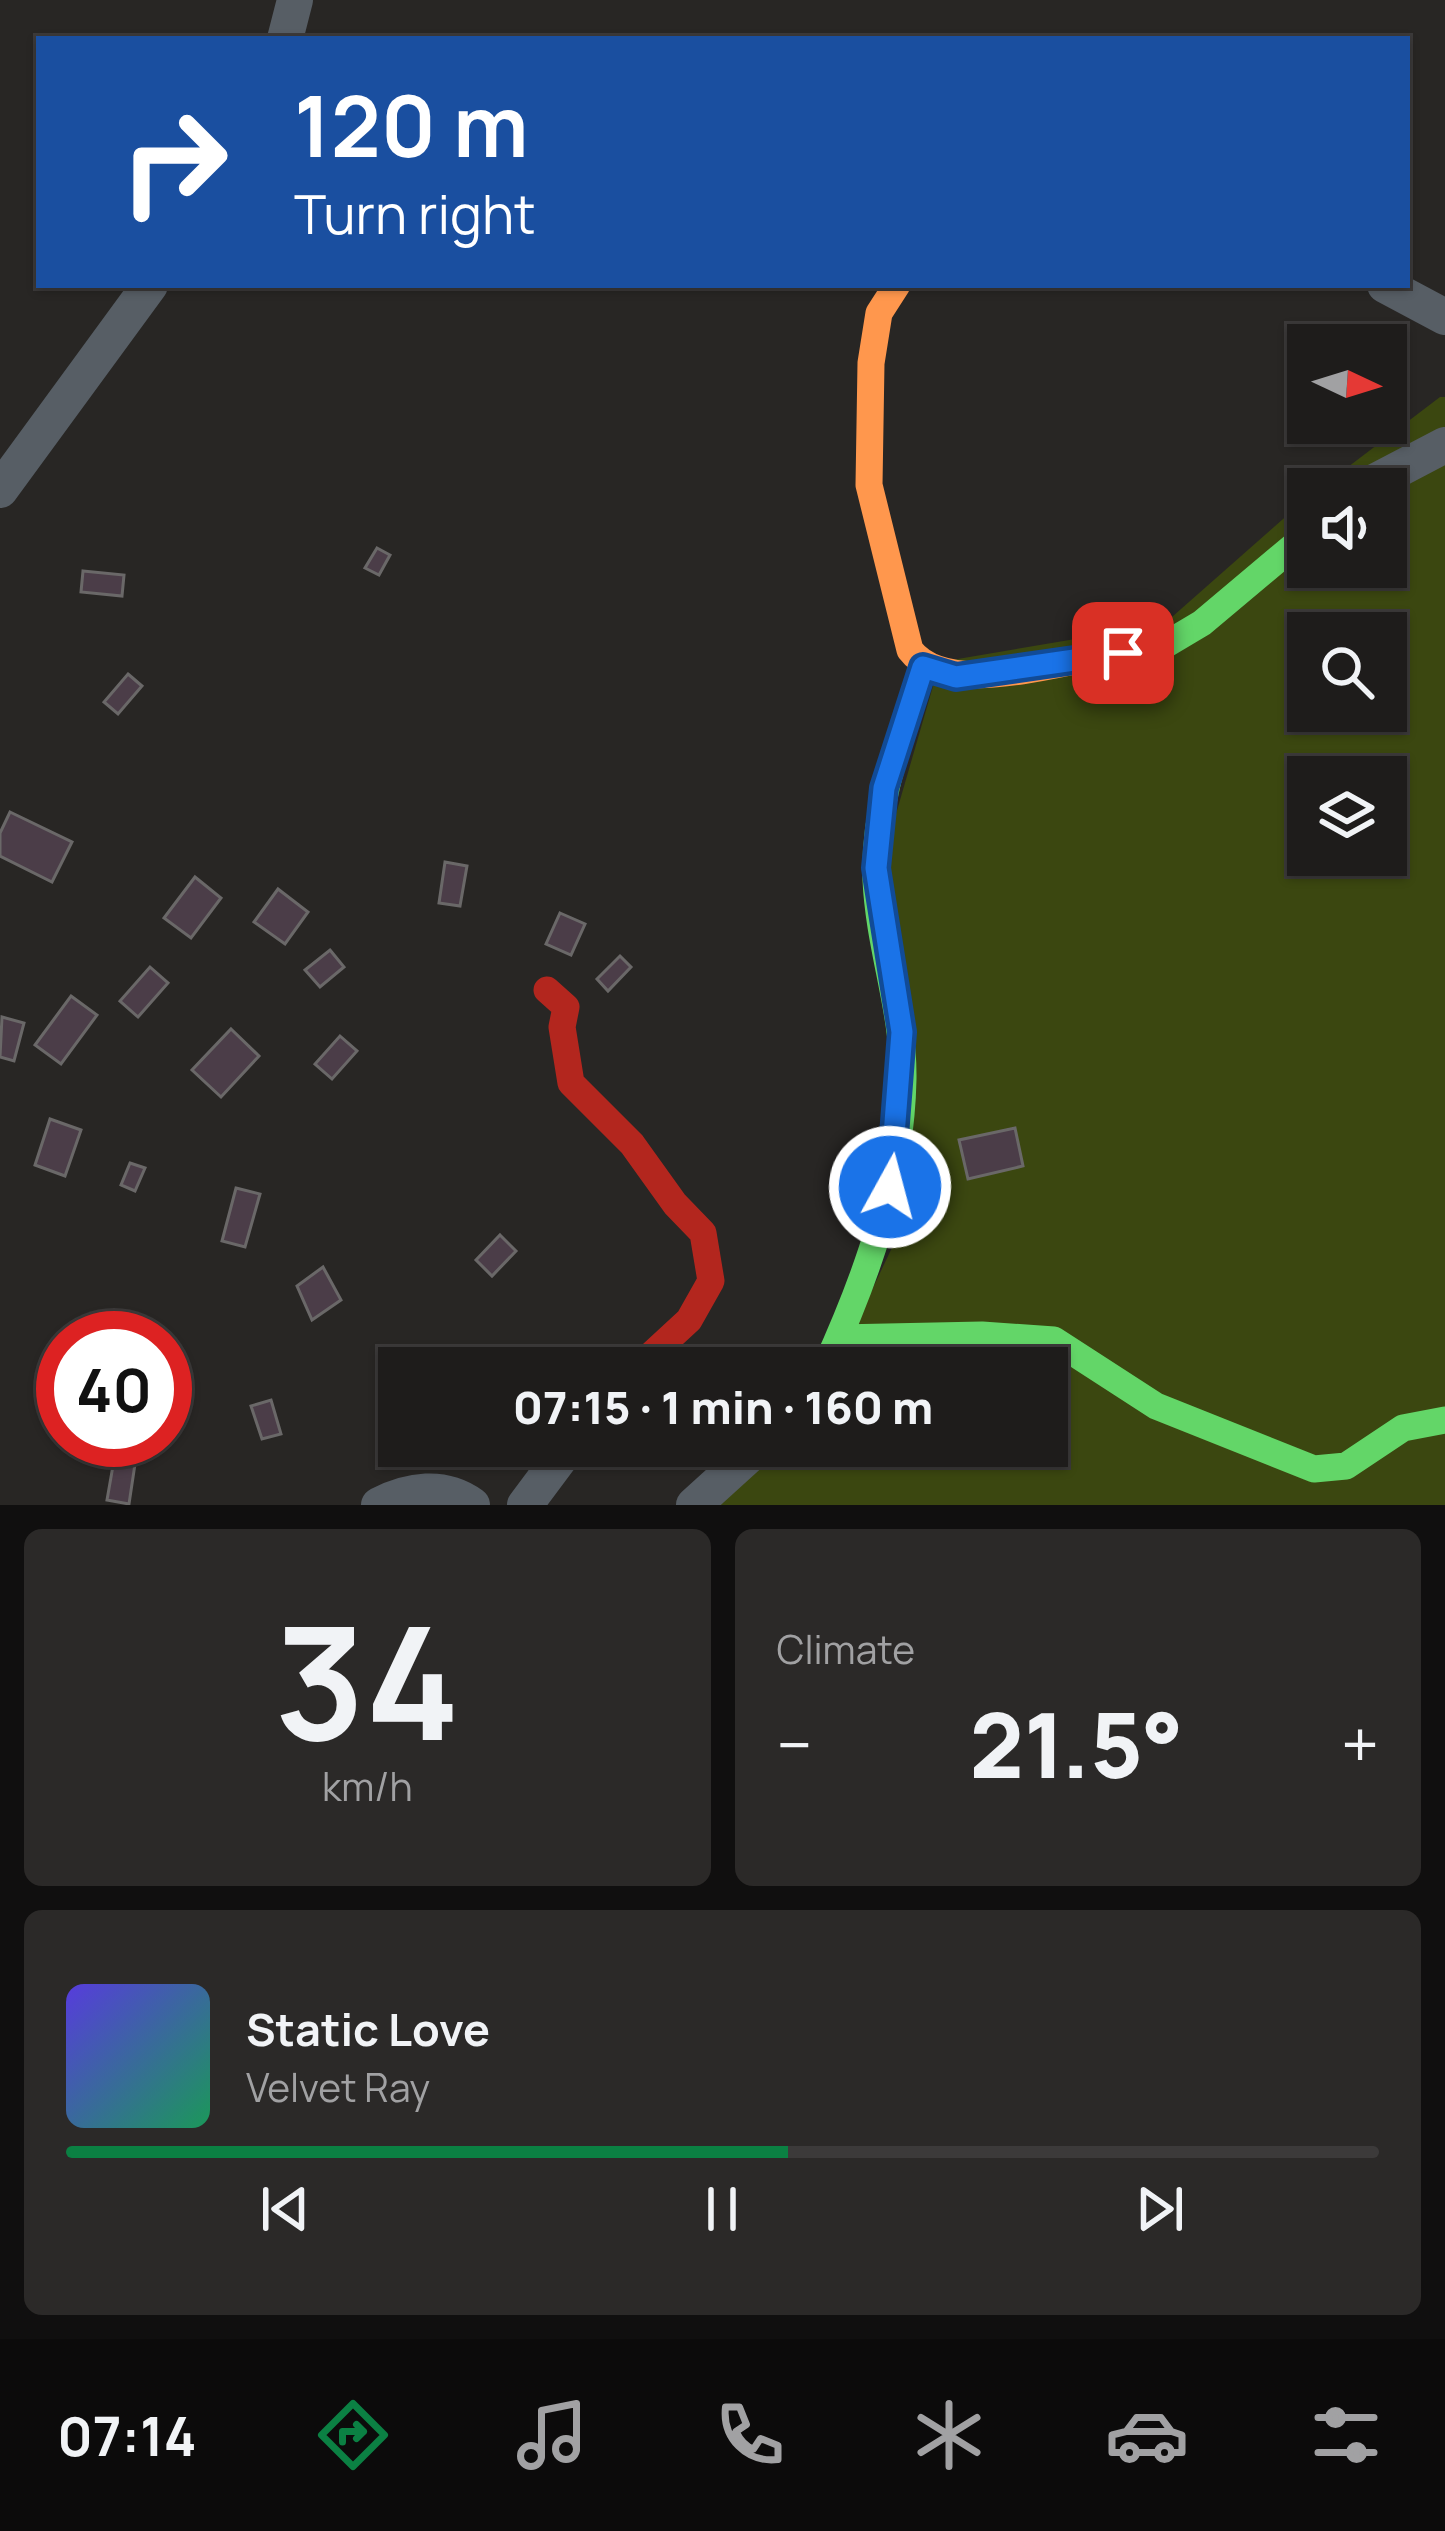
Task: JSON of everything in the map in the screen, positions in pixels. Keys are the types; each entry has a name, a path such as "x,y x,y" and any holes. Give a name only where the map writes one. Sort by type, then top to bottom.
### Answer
{"street":[{"path":"286,36 295,0"},
{"path":"0,490 148,288"},
{"path":"895,288 879,313 871,363 869,485 910,650 923,667 956,677 1160,649 1202,623 1287,552"},
{"path":"1391,288 1445,317"},
{"path":"1401,468 1445,445"},
{"path":"835,1347 866,1282 886,1220 900,1100 902,1032 876,868 884,788 923,667"},
{"path":"547,990 566,1007 562,1027 571,1083 632,1144 675,1204 703,1233 711,1281 689,1321 660,1347"},
{"path":"839,1338 982,1335 1054,1340 1156,1406 1314,1469 1346,1466 1403,1428 1445,1420"},
{"path":"525,1505 553,1467"},
{"path":"694,1505 736,1467"},
{"path":"380,1505 402,1494 429,1490 472,1505"}],"green space":[{"path":"1445,397 1445,1505 707,1505 750,1467 1068,1467 1068,1347 845,1347 906,1218 887,845 940,662 1164,624 1287,516 1287,588 1407,588 1407,468 1347,468 1378,444 1407,444 1407,422"}],"building":[{"path":"377,548 390,555 379,575 365,568"},
{"path":"83,571 124,575 122,596 81,592"},
{"path":"128,674 142,686 118,714 104,702"},
{"path":"10,812 72,842 52,882 0,856 0,833"},
{"path":"445,862 467,866 460,906 439,903"},
{"path":"195,877 221,898 191,938 164,918"},
{"path":"278,889 308,912 285,944 254,922"},
{"path":"560,913 585,924 571,955 546,944"},
{"path":"330,950 344,967 320,987 305,970"},
{"path":"620,956 631,967 608,991 597,979"},
{"path":"150,967 168,983 138,1017 120,1001"},
{"path":"71,996 97,1015 61,1064 35,1045"},
{"path":"2,1017 24,1023 14,1061 0,1057"},
{"path":"231,1029 259,1056 221,1097 192,1070"},
{"path":"340,1036 357,1051 332,1079 315,1064"},
{"path":"50,1119 81,1130 65,1176 35,1165"},
{"path":"1015,1128 1023,1166 968,1179 959,1140"},
{"path":"130,1163 145,1168 135,1191 121,1185"},
{"path":"236,1188 260,1194 245,1247 222,1241"},
{"path":"500,1235 516,1251 492,1276 476,1260"},
{"path":"323,1267 341,1300 312,1320 297,1286"},
{"path":"271,1400 281,1434 262,1439 251,1406"},
{"path":"113,1467 135,1467 129,1504 107,1500"}],"traffic: fast":[{"path":"1102,656 1160,648 1202,623 1287,552"},
{"path":"834,1347 879,1228 901,1117 902,1054 878,905 876,853 890,772 923,667"},
{"path":"839,1338 982,1335 1054,1340 1156,1406 1314,1469 1346,1466 1403,1428 1445,1420"}],"traffic: slow":[{"path":"895,288 879,313 871,363 869,485 910,650 926,664 972,675 1102,656"}],"traffic: jam":[{"path":"547,990 566,1007 562,1027 571,1083 632,1144 675,1204 703,1233 711,1281 689,1320 660,1347"}],"route":[{"path":"890,1187 902,1032 876,868 884,788 923,667 956,677 1123,653"}]}
